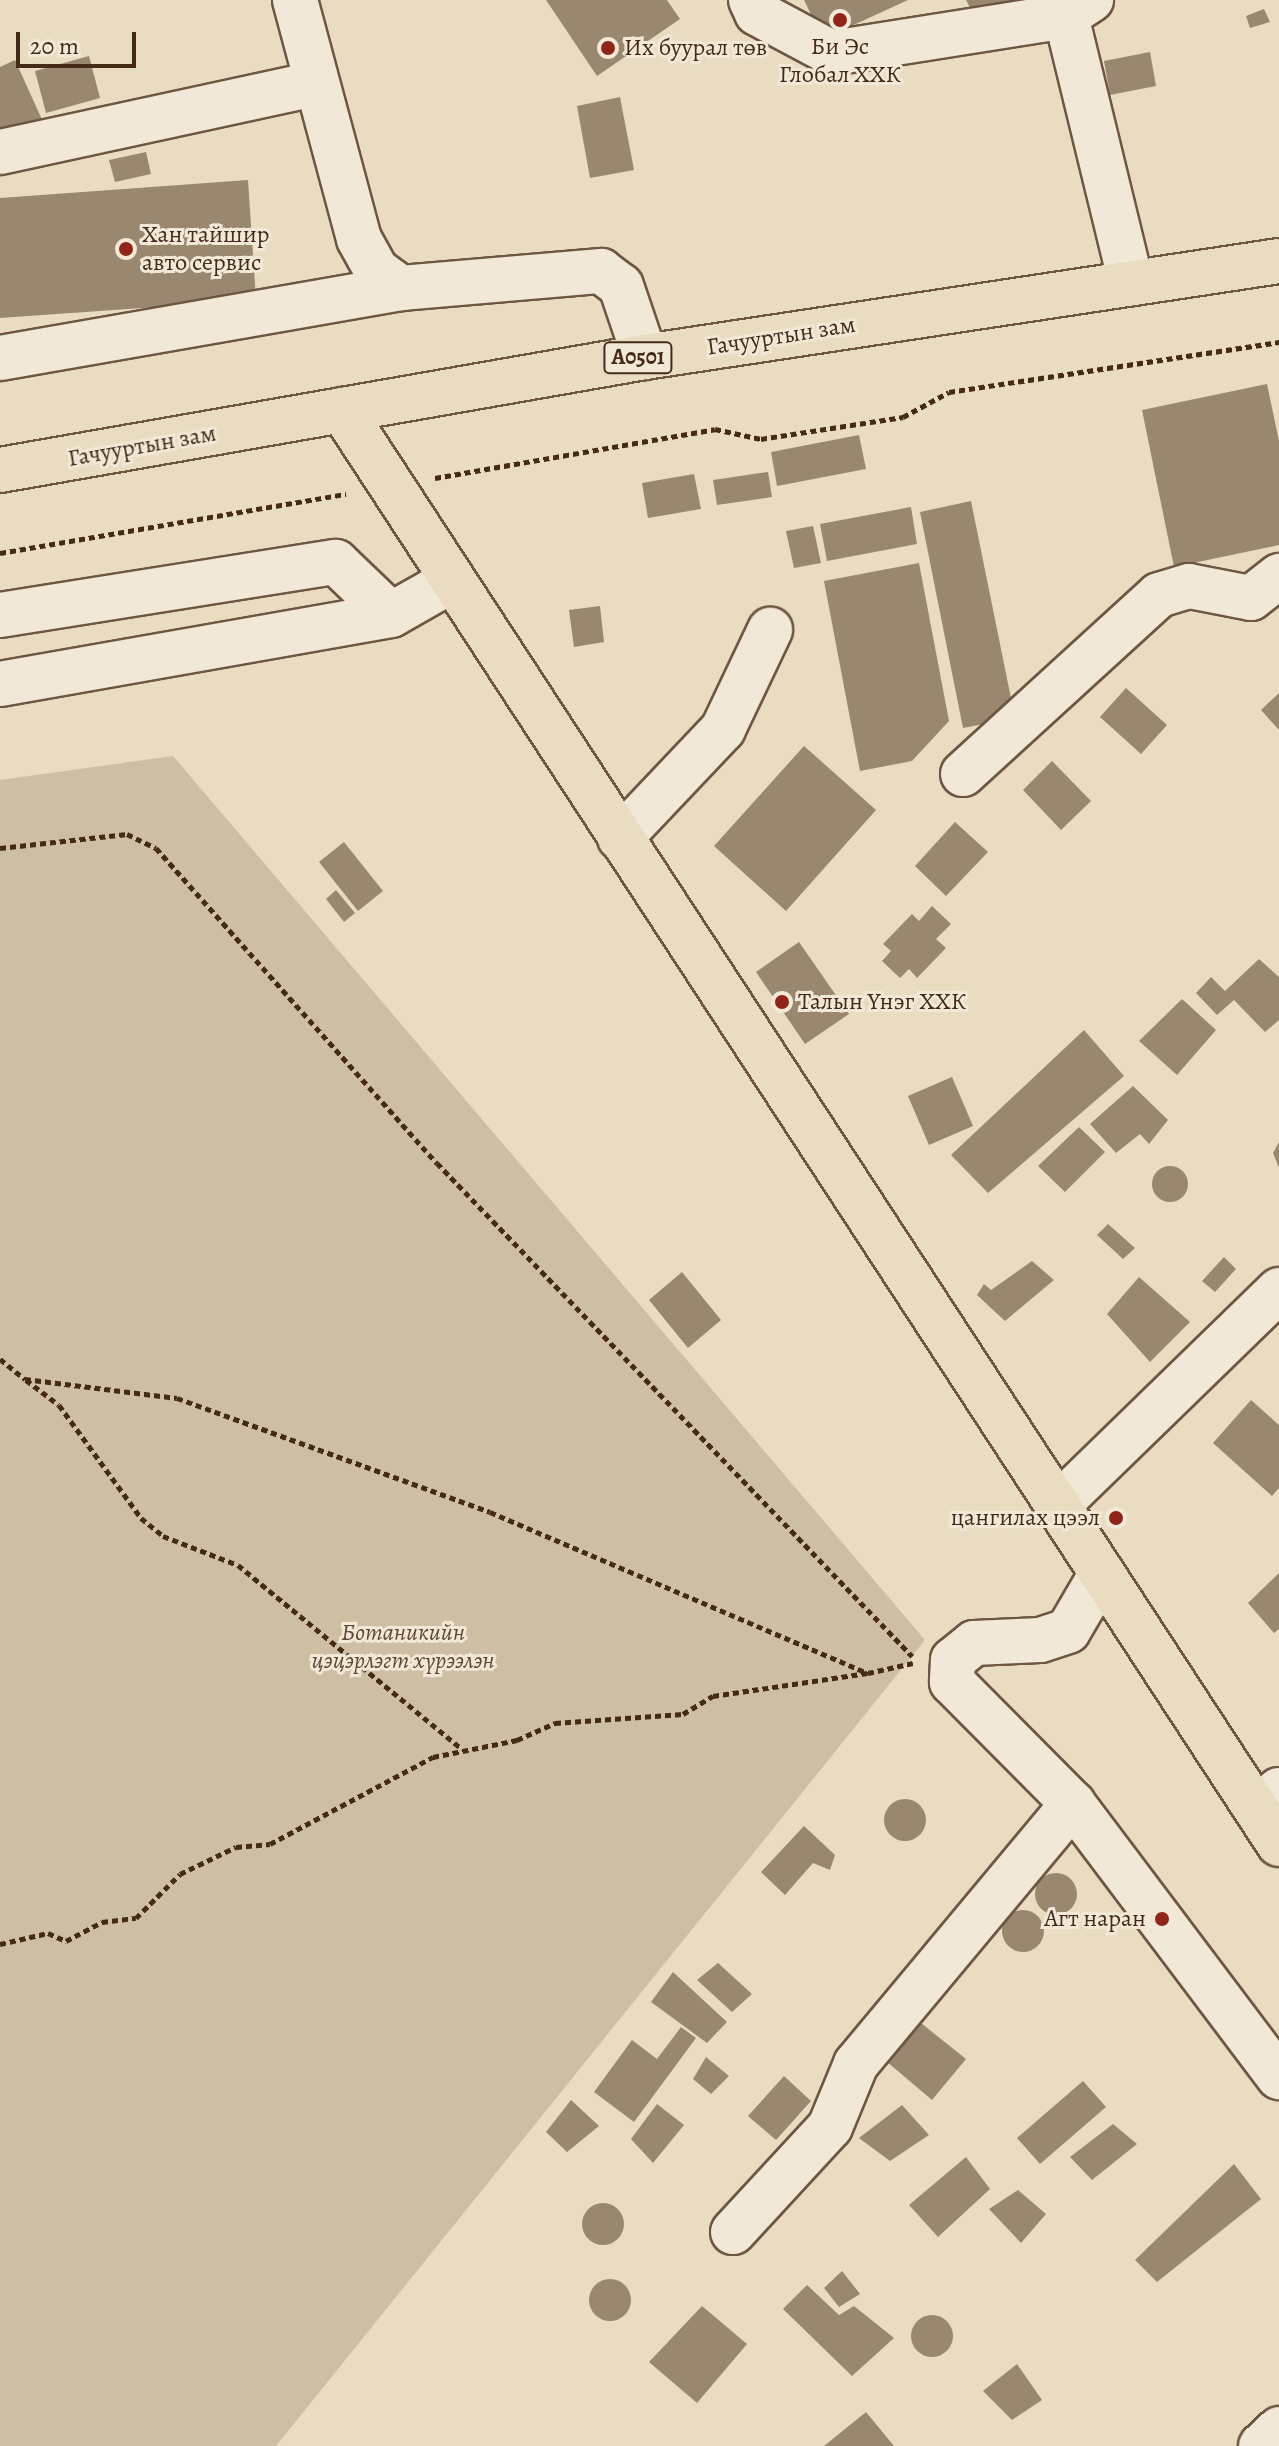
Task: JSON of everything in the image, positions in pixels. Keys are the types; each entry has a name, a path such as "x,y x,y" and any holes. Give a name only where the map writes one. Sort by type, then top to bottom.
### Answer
{"main road":[{"name":"Гачууртын зам","path":"0,470 645,357 1279,261"},
{"path":"342,410 449,582 1057,1506 1272,1814"}],"street":[{"path":"295,0 315,84 359,239 376,270 401,288"},
{"path":"751,0 757,13 832,53 1078,8 1131,283"},
{"path":"0,152 315,84"},
{"path":"0,358 401,288 601,271 621,286 645,357"},
{"path":"0,615 336,562 391,615"},
{"path":"963,774 1159,595 1189,586 1251,598 1279,576"},
{"path":"0,684 391,615 449,582"},
{"path":"96,668 110,596"},
{"path":"620,838 723,729 770,630"},
{"path":"1057,1506 1279,1290"},
{"path":"1102,1573 1068,1631 1040,1640 974,1643 934,1666 965,1702 1073,1804 1279,2077"},
{"path":"733,2232 830,2127 856,2064 1073,1804"},
{"path":"1261,2446 1279,2429"}],"path":[{"path":"0,553 715,429 761,439 903,417 949,392 1279,342"},
{"path":"0,848 127,834 156,848 437,1163 934,1666"},
{"path":"0,1359 59,1405 163,1536 238,1565 462,1749"},
{"path":"25,1379 177,1398 490,1512 868,1673"},
{"path":"0,1944 48,1933 66,1941 102,1922 136,1918 180,1874 236,1847 270,1844 379,1780 462,1749 517,1740 555,1723 683,1714 713,1696 934,1666"}],"green space":[{"name":"Ботаникийн цэцэрлэгт хүрээлэн","path":"173,756 925,1640 276,2446 0,2446 0,780"}],"building":[{"name":"Их буурал төв","path":"546,0 667,0 680,19 597,76"},
{"name":"Би Эс Глобал ХХК","path":"804,0 908,0 823,39"},
{"path":"966,0 1014,0 976,19"},
{"path":"1264,9 1270,22 1250,28 1246,16"},
{"path":"1150,52 1156,86 1110,95 1104,61"},
{"path":"89,56 100,98 46,113 35,71"},
{"path":"15,60 44,124 0,144 0,67"},
{"path":"620,97 634,170 590,178 577,106"},
{"path":"146,152 151,174 115,182 109,160"},
{"name":"Хан тайшир авто сервис","path":"248,180 256,300 0,318 0,198"},
{"path":"1267,384 1279,441 1279,545 1174,567 1142,410"},
{"path":"859,435 866,469 777,486 771,452"},
{"path":"768,472 772,497 717,505 713,480"},
{"path":"694,474 701,509 648,518 642,483"},
{"path":"971,501 1015,718 963,728 920,512"},
{"path":"911,507 917,544 827,561 820,524"},
{"path":"813,526 821,563 794,568 786,531"},
{"path":"919,563 949,721 912,761 860,771 824,581"},
{"path":"600,606 604,642 574,647 569,610"},
{"path":"1126,688 1167,725 1141,754 1100,717"},
{"path":"1279,693 1279,730 1261,710"},
{"path":"804,746 876,810 786,911 714,846"},
{"path":"1052,761 1091,801 1061,830 1023,790"},
{"path":"955,822 988,852 946,896 915,866"},
{"path":"344,842 383,891 358,911 319,862"},
{"path":"336,890 355,913 344,922 326,899"},
{"path":"932,906 951,924 936,939 946,948 917,978 909,969 900,978 882,961 891,951 883,944 912,914 919,921"},
{"path":"799,942 849,1014 805,1044 756,972"},
{"path":"1259,959 1279,977 1279,1020 1265,1032 1234,1000 1217,1015 1196,993 1211,977 1225,991"},
{"path":"1182,999 1216,1030 1177,1075 1139,1041"},
{"path":"1084,1030 1124,1076 988,1193 951,1155"},
{"path":"952,1077 973,1126 929,1145 908,1096"},
{"path":"1133,1086 1168,1120 1149,1144 1140,1134 1116,1153 1090,1124"},
{"path":"1079,1127 1105,1152 1065,1192 1038,1166"},
{"path":"1279,1142 1279,1168 1273,1153"},
{"path":"1170,1166 1182,1172 1188,1184 1182,1196 1170,1202 1158,1196 1152,1184 1158,1172"},
{"path":"1108,1224 1135,1248 1123,1259 1097,1235"},
{"path":"1224,1257 1236,1269 1215,1292 1202,1281"},
{"path":"1032,1261 1054,1280 1005,1321 977,1295 984,1284 991,1290"},
{"path":"682,1272 721,1320 688,1348 649,1300"},
{"path":"1139,1277 1190,1322 1150,1362 1107,1314"},
{"path":"1251,1400 1279,1425 1279,1488 1272,1496 1213,1443"},
{"path":"1279,1573 1279,1629 1274,1633 1248,1603"},
{"path":"905,1799 920,1805 926,1820 920,1835 905,1841 890,1835 884,1820 890,1805"},
{"path":"804,1826 835,1855 830,1870 813,1863 785,1895 761,1872"},
{"path":"1056,1873 1071,1879 1077,1894 1071,1909 1056,1915 1041,1909 1035,1894 1041,1879"},
{"path":"1023,1910 1038,1916 1044,1931 1038,1946 1023,1952 1008,1946 1002,1931 1008,1916"},
{"path":"718,1963 752,1994 732,2012 697,1980"},
{"path":"673,1972 727,2022 707,2043 651,2002"},
{"path":"921,2023 966,2059 932,2100 886,2061"},
{"path":"681,2027 696,2038 634,2122 594,2092 632,2040 657,2059"},
{"path":"706,2057 729,2076 711,2094 693,2079"},
{"path":"784,2076 811,2101 776,2140 748,2116"},
{"path":"1083,2081 1106,2107 1040,2164 1017,2138"},
{"path":"571,2100 599,2126 567,2152 546,2132"},
{"path":"657,2104 684,2125 653,2163 631,2139"},
{"path":"902,2105 929,2135 890,2161 859,2138"},
{"path":"1113,2124 1137,2144 1092,2180 1070,2157"},
{"path":"966,2157 990,2189 938,2237 909,2205"},
{"path":"1234,2164 1261,2199 1157,2282 1135,2260"},
{"path":"1018,2190 1046,2214 1021,2243 989,2209"},
{"path":"603,2203 618,2209 624,2224 618,2239 603,2245 588,2239 582,2224 588,2209"},
{"path":"842,2271 860,2294 839,2307 824,2288"},
{"path":"610,2279 625,2285 631,2300 625,2315 610,2321 595,2315 589,2300 595,2285"},
{"path":"807,2285 839,2315 854,2306 894,2338 852,2376 783,2309"},
{"path":"702,2306 747,2344 697,2403 649,2362"},
{"path":"932,2315 947,2321 953,2336 947,2351 932,2357 917,2351 911,2336 917,2321"},
{"path":"1017,2364 1042,2400 1012,2420 983,2391"},
{"path":"866,2412 894,2446 824,2446"}],"place":[{"name":"Би Эс Глобал ХХК","path":"840,20"},
{"name":"Их буурал төв","path":"608,48"},
{"name":"Хан тайшир авто сервис","path":"126,249"},
{"name":"Талын Үнэг ХХК","path":"782,1002"},
{"name":"цангилах цээл","path":"1116,1518"},
{"name":"Агт наран","path":"1162,1919"}]}
